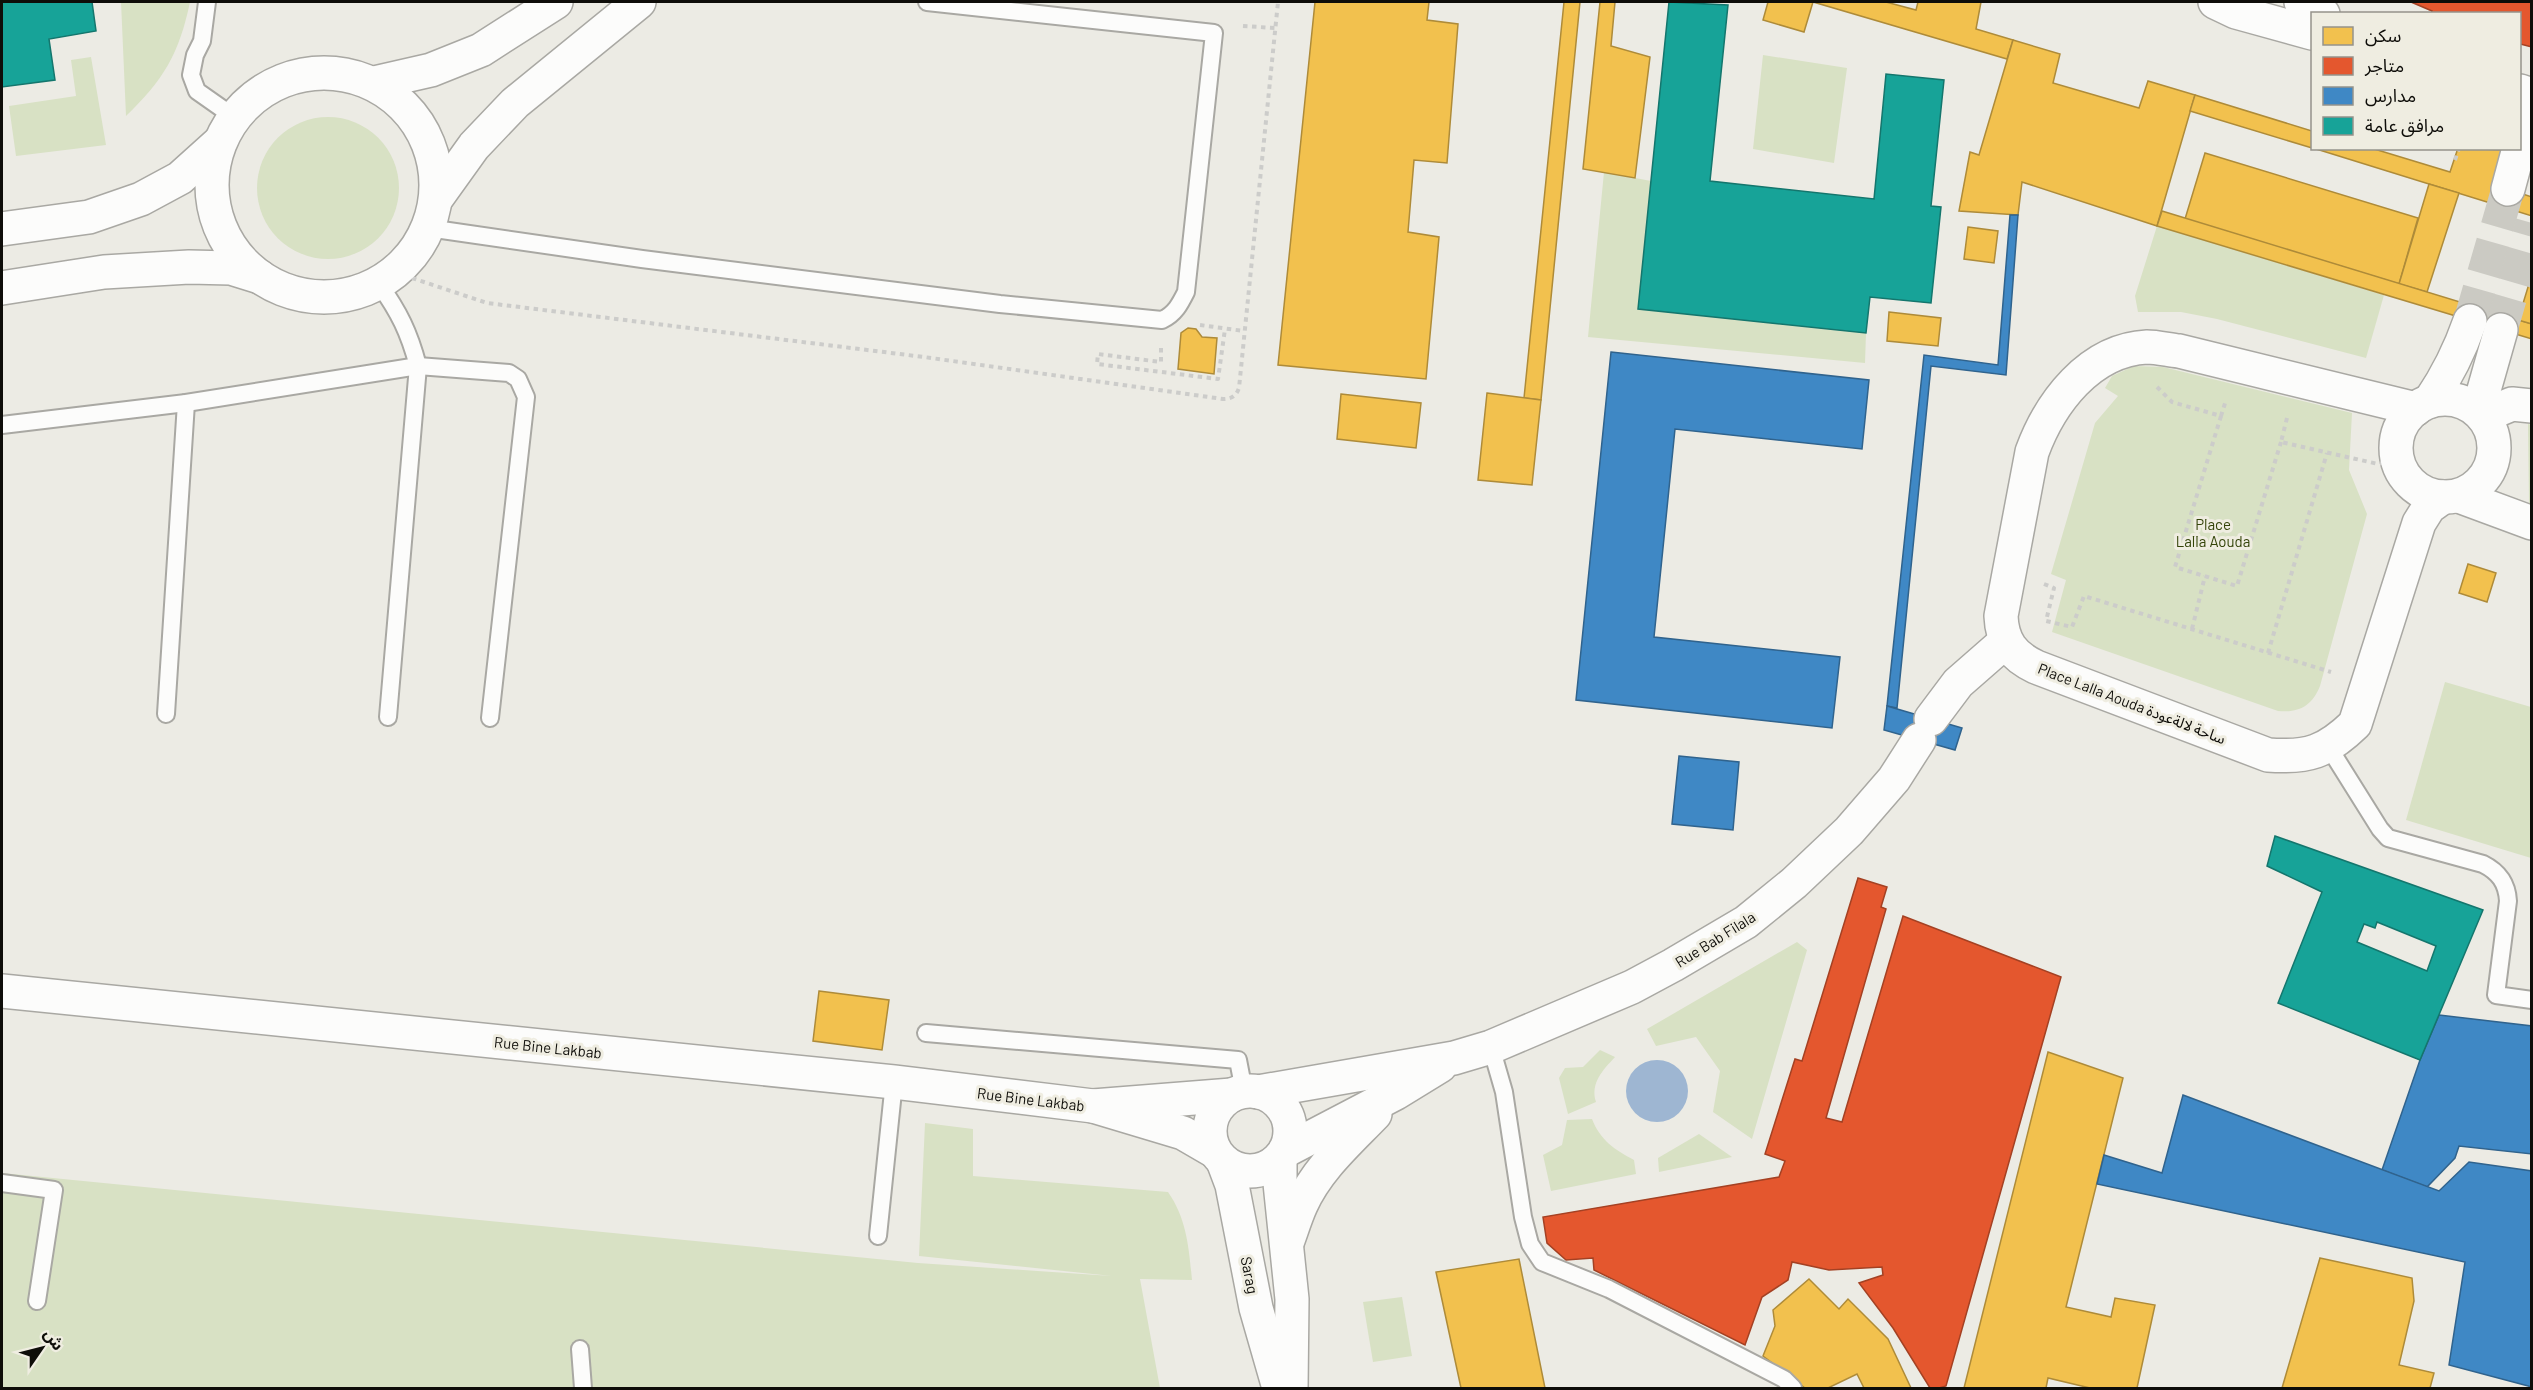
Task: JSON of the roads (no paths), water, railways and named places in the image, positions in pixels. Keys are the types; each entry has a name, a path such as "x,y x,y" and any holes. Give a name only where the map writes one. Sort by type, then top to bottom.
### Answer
{"street":[{"path":"374,83 431,70 481,50 556,2"},
{"path":"2,288 104,272 189,267 231,268 260,277 288,291 318,297 350,295 388,278 417,249 432,214 474,146 515,103 639,2"},
{"path":"2215,2 2236,12 2311,32"},
{"path":"2301,2 2319,12"},
{"path":"2,229 90,218 141,199 180,178 227,129 253,97 286,78 324,71 350,75 374,83 402,104 424,131 435,164 432,214"},
{"path":"2521,142 2532,111"},
{"path":"227,129 212,178 216,216 232,250 260,277"},
{"path":"2508,189 2518,150"},
{"path":"2470,321 2445,378 2423,405 2406,418 2399,432 2396,446 2397,460 2404,474 2414,486 2428,494 2451,497 2532,523"},
{"path":"2480,414 2501,330"},
{"path":"2006,640 2001,629 2001,616 2032,452 2041,428 2058,400 2097,363 2120,352 2147,347 2179,351 2423,405 2443,399 2455,400 2480,414 2492,430 2494,446 2493,463 2485,477 2474,489 2451,497"},
{"path":"2480,414 2512,404 2532,406"},
{"name":"Place Lalla Aouda ساحة لالةعودة","path":"2006,640 2013,652 2036,667 2268,755 2295,757 2311,754 2328,746 2355,724 2419,523 2429,507 2451,497"},
{"name":"Rue Bab Filala","path":"1094,1106 1245,1092 1454,1058 1491,1047 1632,987 1746,922 1794,883 1849,831 1894,779 1958,683 2006,640"},
{"name":"Rue Bine Lakbab","path":"2,991 894,1082 1094,1106"},
{"name":"Rue Bab Filala","path":"1283,1154 1396,1093 1454,1058"},
{"path":"1219,1156 1210,1139 1209,1126 1213,1113 1221,1102 1245,1092 1270,1096 1287,1114 1290,1133 1283,1154 1280,1183 1292,1299 1290,1389"},
{"path":"1287,1245 1301,1204 1314,1182 1333,1157 1396,1093"},
{"path":"1094,1106 1183,1133 1234,1168 1246,1172 1264,1168 1283,1154"},
{"name":"Sarag","path":"1219,1156 1232,1185 1256,1308 1279,1389"}],"lane":[{"path":"207,2 202,41 195,56 191,75 197,91 227,129"},
{"path":"432,214 504,240 1000,304 1169,316 1186,292 1214,33 927,2"},
{"path":"388,278 409,334 418,366 388,717"},
{"path":"2,425 186,403 418,366 509,373 518,378 526,397 490,718"},
{"path":"166,714 186,403"},
{"path":"2328,746 2388,838 2483,864 2493,869 2502,879 2508,890 2508,901 2496,995 2532,1000"},
{"path":"926,1033 1238,1060 1245,1092"},
{"path":"1491,1047 1504,1092 1530,1244 1542,1262 1609,1289 1784,1379 1792,1389"},
{"path":"878,1236 894,1082"},
{"path":"2,1183 54,1190 37,1302"},
{"path":"580,1349 583,1389"}],"water":[{"path":"1651,1060 1663,1060 1679,1069 1686,1079 1688,1091 1686,1103 1679,1113 1663,1122 1651,1122 1640,1117 1631,1108 1626,1097 1626,1085 1631,1074 1640,1065"}],"tunnel":[{"path":"2470,321 2508,189"},
{"path":"2501,330 2532,223"}],"park label":[{"name":"Place Lalla Aouda","path":"2213,532"}]}
